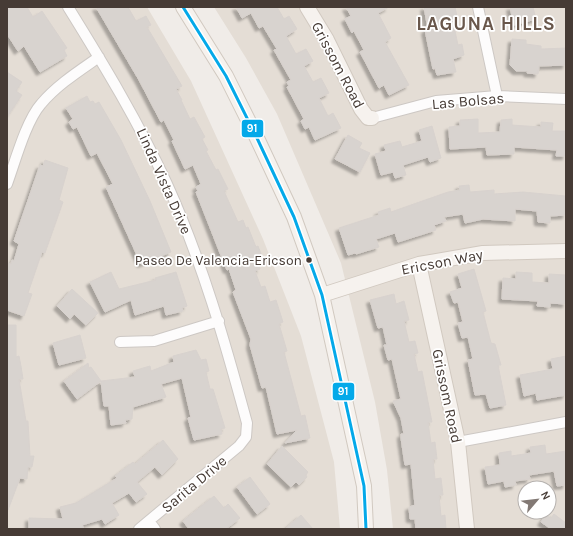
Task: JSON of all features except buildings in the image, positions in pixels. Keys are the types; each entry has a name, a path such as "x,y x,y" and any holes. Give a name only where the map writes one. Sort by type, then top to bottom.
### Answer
{"street":[{"name":"Linda Vista Drive","path":"68,7 136,121 168,185 193,245 219,321 247,423 246,438"},
{"path":"183,7 226,76 256,136 294,217 322,295 364,486 366,529"},
{"name":"Grissom Road","path":"307,7 327,40 361,109 368,118 372,118"},
{"path":"478,7 497,96"},
{"path":"7,184 24,136 40,105 65,81 99,57"},
{"name":"Las Bolsas","path":"372,118 436,101 497,96 566,99"},
{"name":"Ericson Way","path":"322,295 419,264 483,253 566,251"},
{"name":"Grissom Road","path":"419,264 458,442 467,529"},
{"path":"120,342 154,341 219,321"},
{"path":"458,442 566,422"},
{"name":"Sarita Drive","path":"139,529 152,525 246,438"}],"shaded area":[{"path":"7,7 147,7 191,81 263,239 301,336 334,462 340,529 7,529"},
{"path":"214,7 566,7 566,529 393,529 387,470 375,402 341,263 277,114 246,58"}],"transit line":[{"name":"91","path":"183,7 226,76 256,136 294,217 322,295 364,486 366,529"}],"place":[{"name":"Paseo De Valencia-Ericson","path":"309,260"}],"district":[{"name":"LAGUNA HILLS","path":"486,24"}]}
